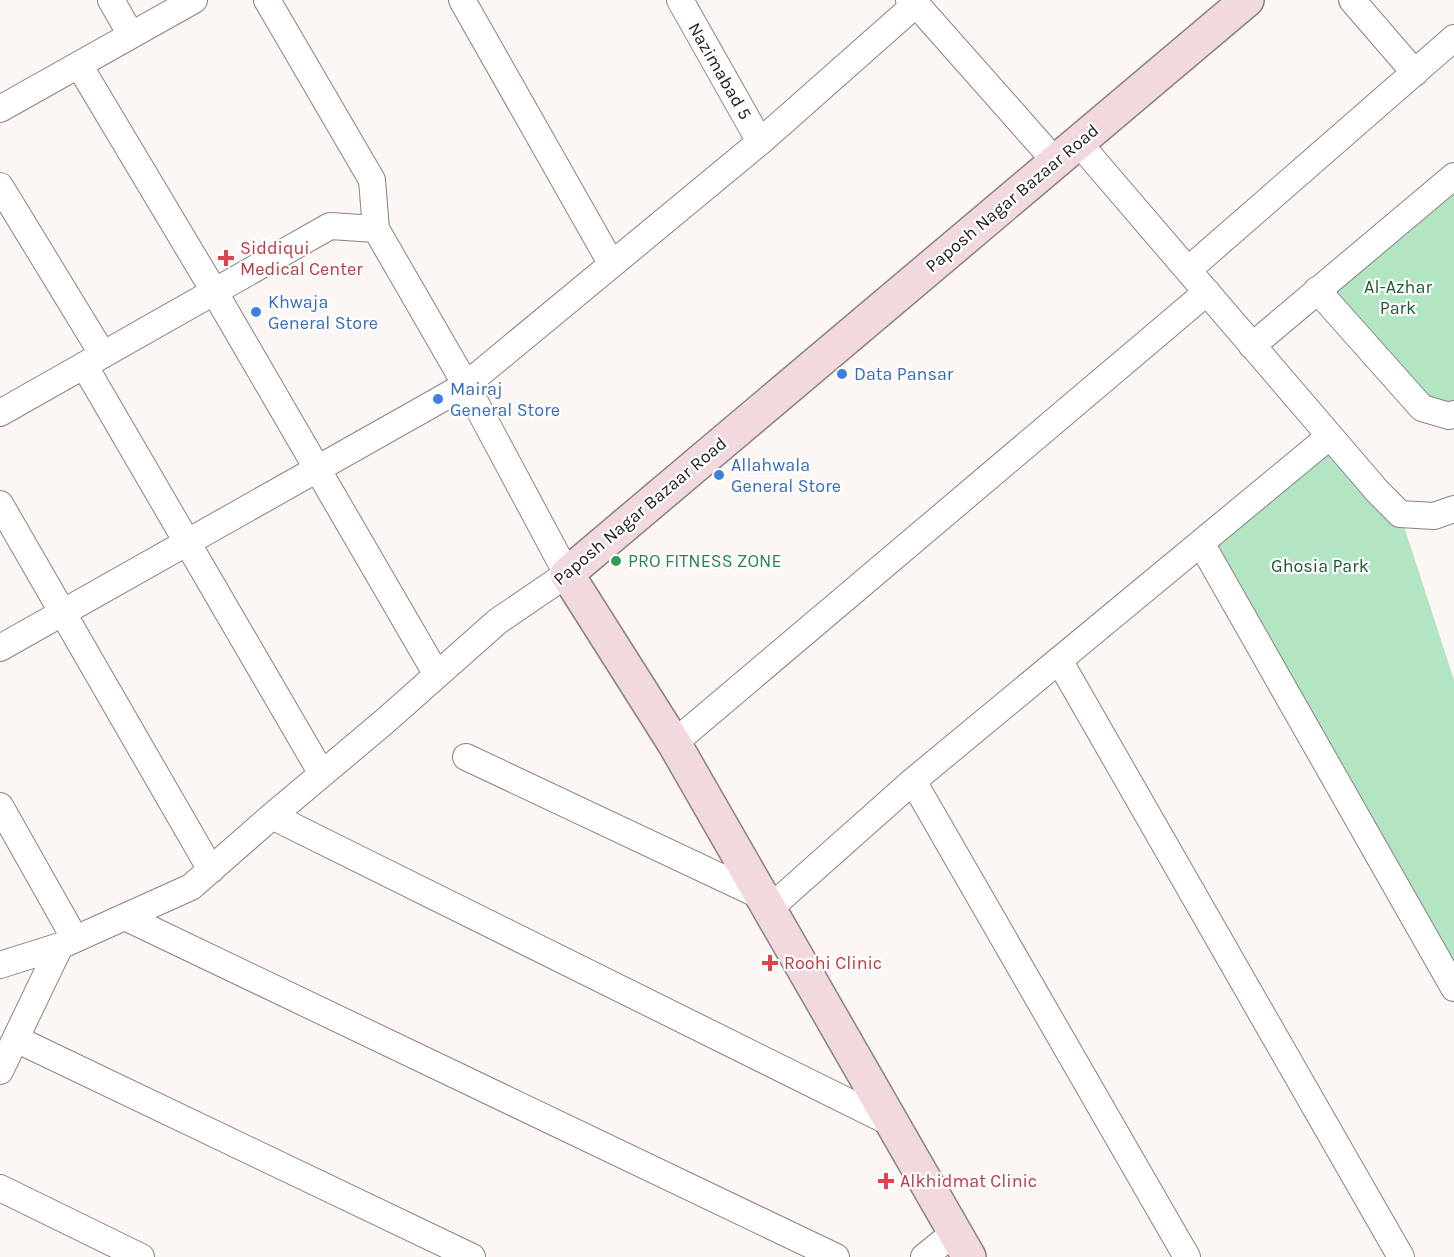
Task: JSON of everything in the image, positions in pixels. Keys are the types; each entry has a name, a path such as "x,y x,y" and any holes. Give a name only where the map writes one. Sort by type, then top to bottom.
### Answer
{"street":[{"path":"111,0 132,35"},
{"path":"0,109 194,0"},
{"path":"267,0 372,180 376,229 466,385 567,574 674,743 962,1245 924,1257"},
{"path":"462,0 611,263"},
{"name":"Nazimabad 5","path":"680,0 760,142"},
{"name":"Paposh Nagar Bazaar Road","path":"0,965 68,943 191,887 498,621 567,574 1247,0"},
{"path":"1352,0 1415,73"},
{"path":"0,648 466,385 760,142 912,2 1188,270 1400,514 1434,516 1454,509"},
{"path":"1188,270 1454,38"},
{"path":"79,65 214,291 437,675"},
{"path":"1252,345 1454,176"},
{"path":"0,186 187,542 322,774"},
{"path":"0,413 330,226 376,229"},
{"path":"1317,290 1422,408 1449,416 1454,414"},
{"path":"674,743 1207,292"},
{"path":"767,903 1330,436"},
{"path":"0,504 211,870"},
{"path":"1201,543 1454,988"},
{"path":"1059,660 1401,1257"},
{"path":"466,757 767,903"},
{"path":"913,781 1187,1257"},
{"path":"0,806 68,943 0,1071"},
{"path":"272,816 893,1124"},
{"path":"125,917 836,1257"},
{"path":"16,1039 472,1257"},
{"path":"0,1188 141,1257"}],"green space":[{"name":"Al-Azhar Park","path":"1454,176 1454,414 1449,416 1317,290"},
{"name":"Ghosia Park","path":"1330,436 1400,514 1454,680 1454,988 1201,543"}],"place":[{"name":"Siddiqui Medical Center","path":"226,258"},
{"name":"Khwaja General Store","path":"256,312"},
{"name":"Data Pansar","path":"842,374"},
{"name":"Mairaj General Store","path":"438,399"},
{"name":"Allahwala General Store","path":"719,475"},
{"name":"PRO FITNESS ZONE","path":"616,561"},
{"name":"Roohi Clinic","path":"770,963"},
{"name":"Alkhidmat Clinic","path":"886,1181"}]}
